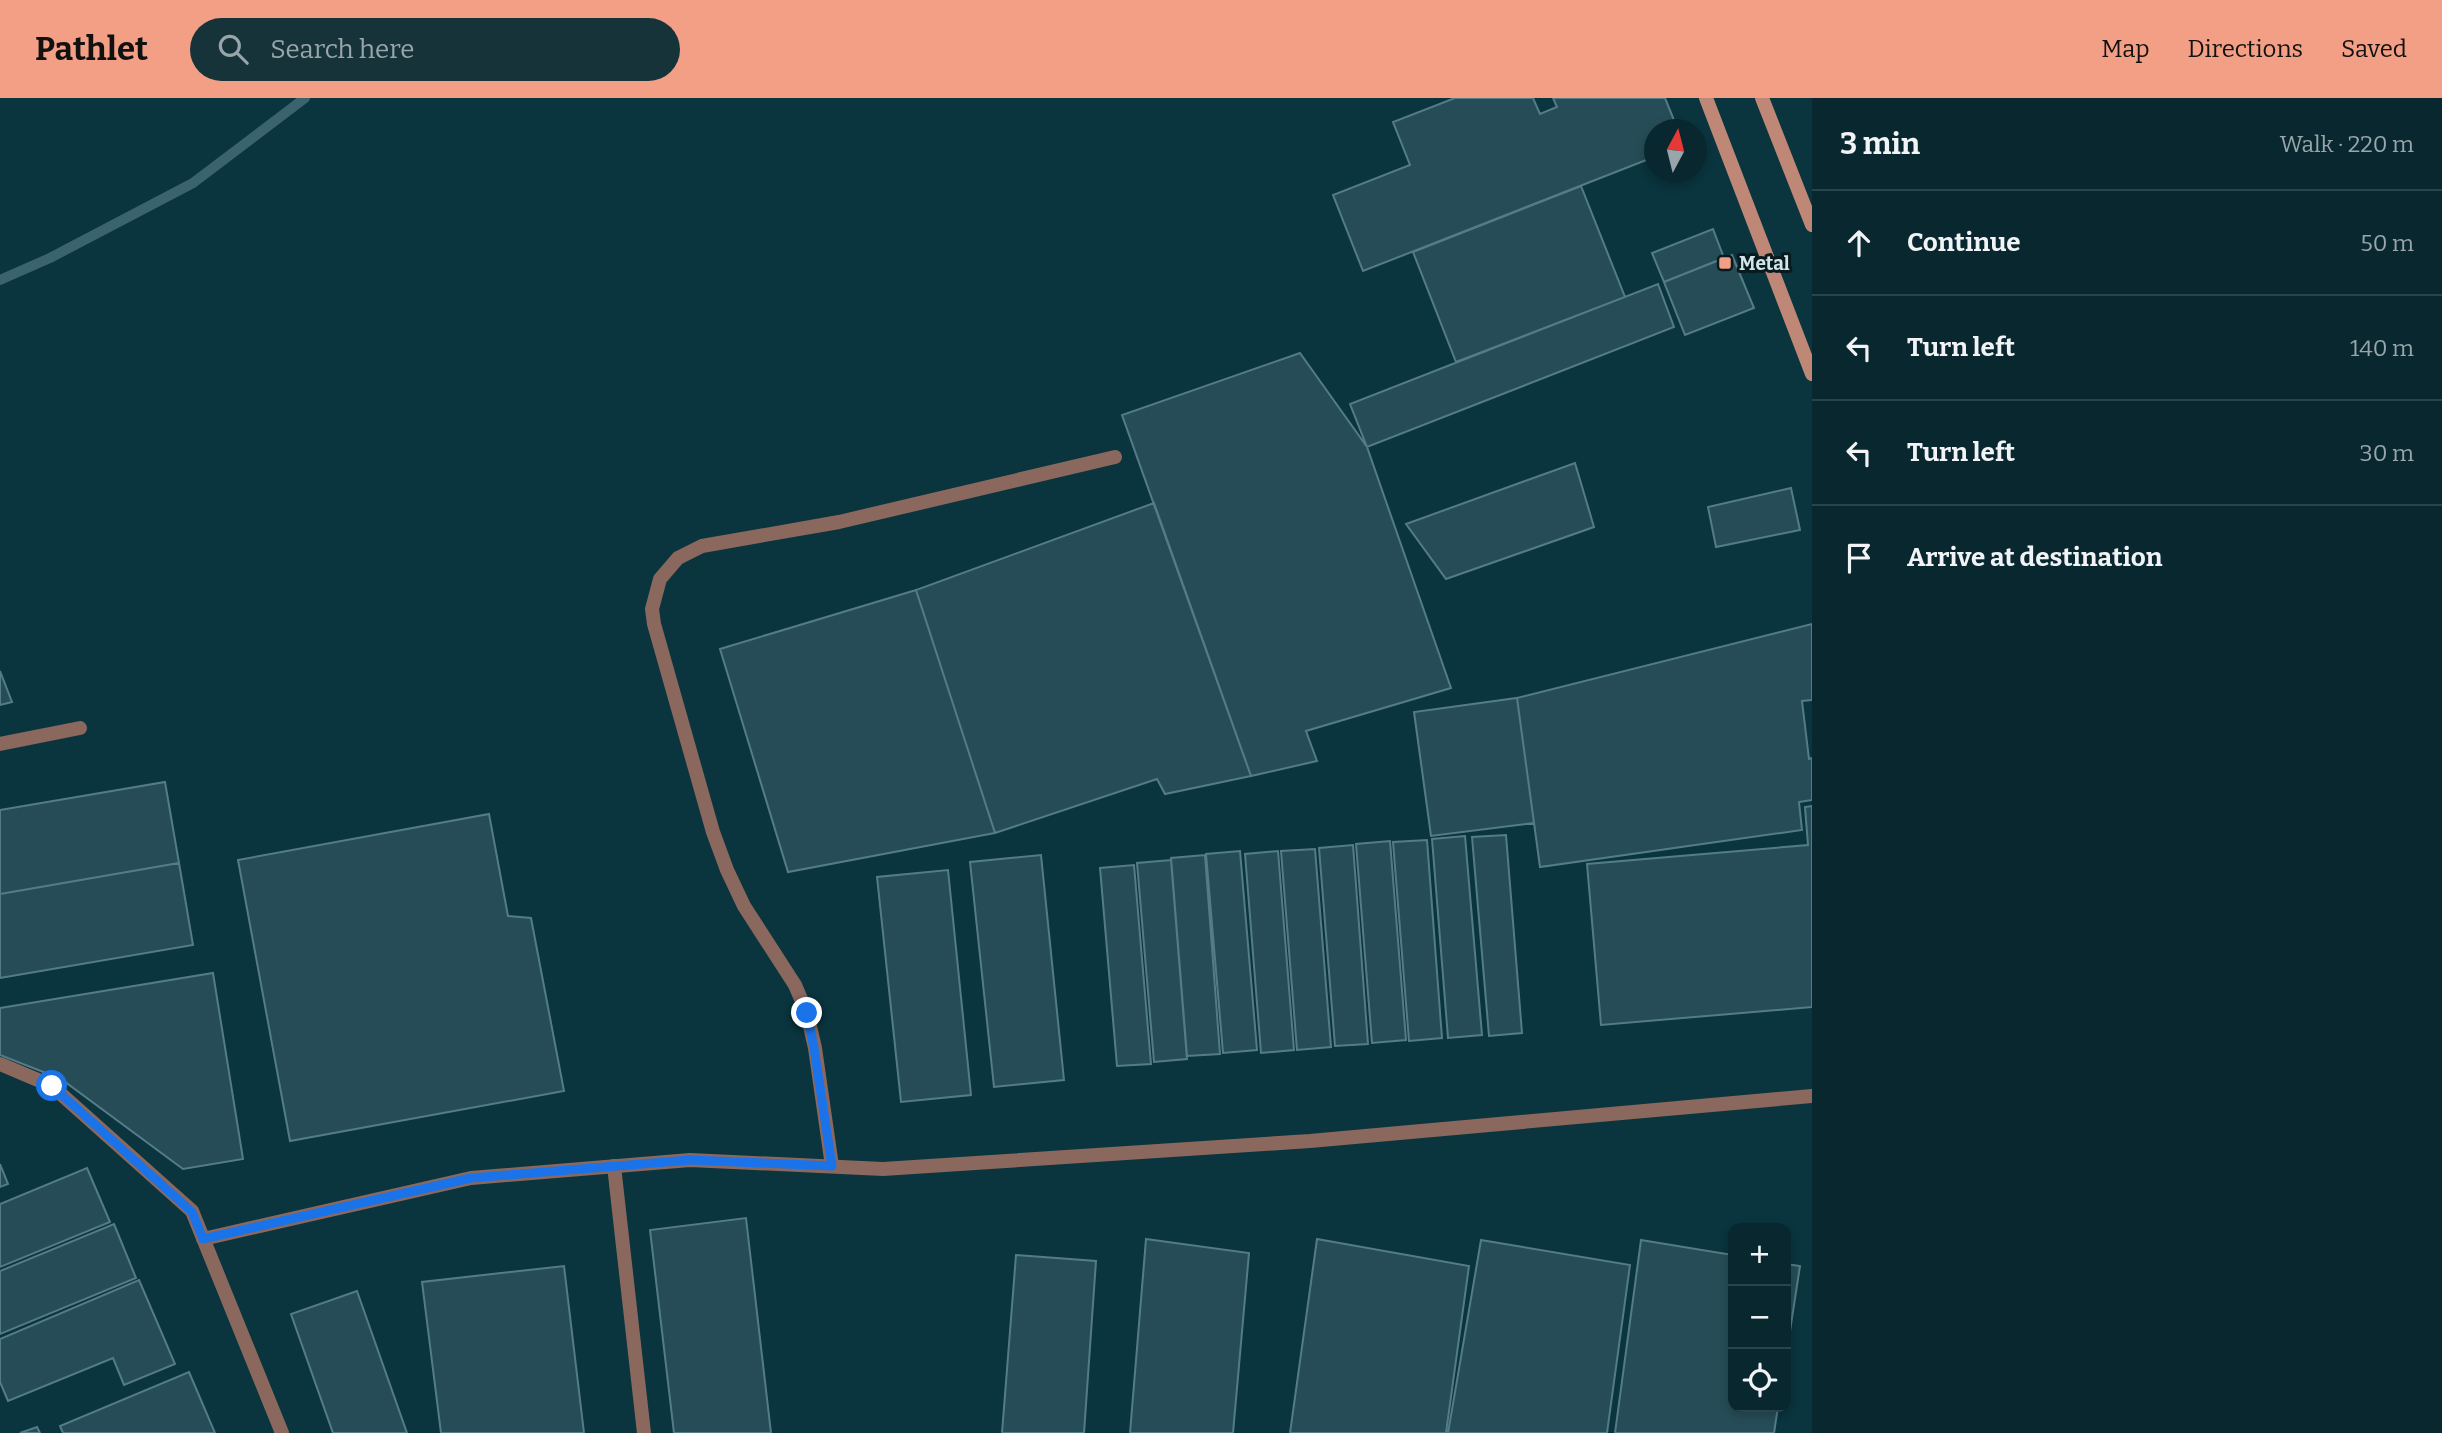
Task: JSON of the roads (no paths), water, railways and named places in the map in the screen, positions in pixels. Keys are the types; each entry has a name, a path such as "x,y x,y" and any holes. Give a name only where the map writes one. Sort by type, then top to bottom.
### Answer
{"main road":[{"path":"1706,98 1812,374"},
{"path":"1762,98 1812,225"}],"street":[{"path":"832,1166 807,1013 795,985 744,906 713,832 654,624 652,609 660,579 677,558 702,546 839,522 1115,457"},
{"path":"0,744 80,727"},
{"path":"0,1064 52,1086 192,1212 282,1433"},
{"path":"203,1239 471,1178 690,1160 883,1169 1310,1141 1812,1096"},
{"path":"614,1166 643,1433"}],"waterway":[{"path":"0,280 50,258 193,183 305,98"}],"place":[{"name":"Metal","path":"1725,263"}]}
